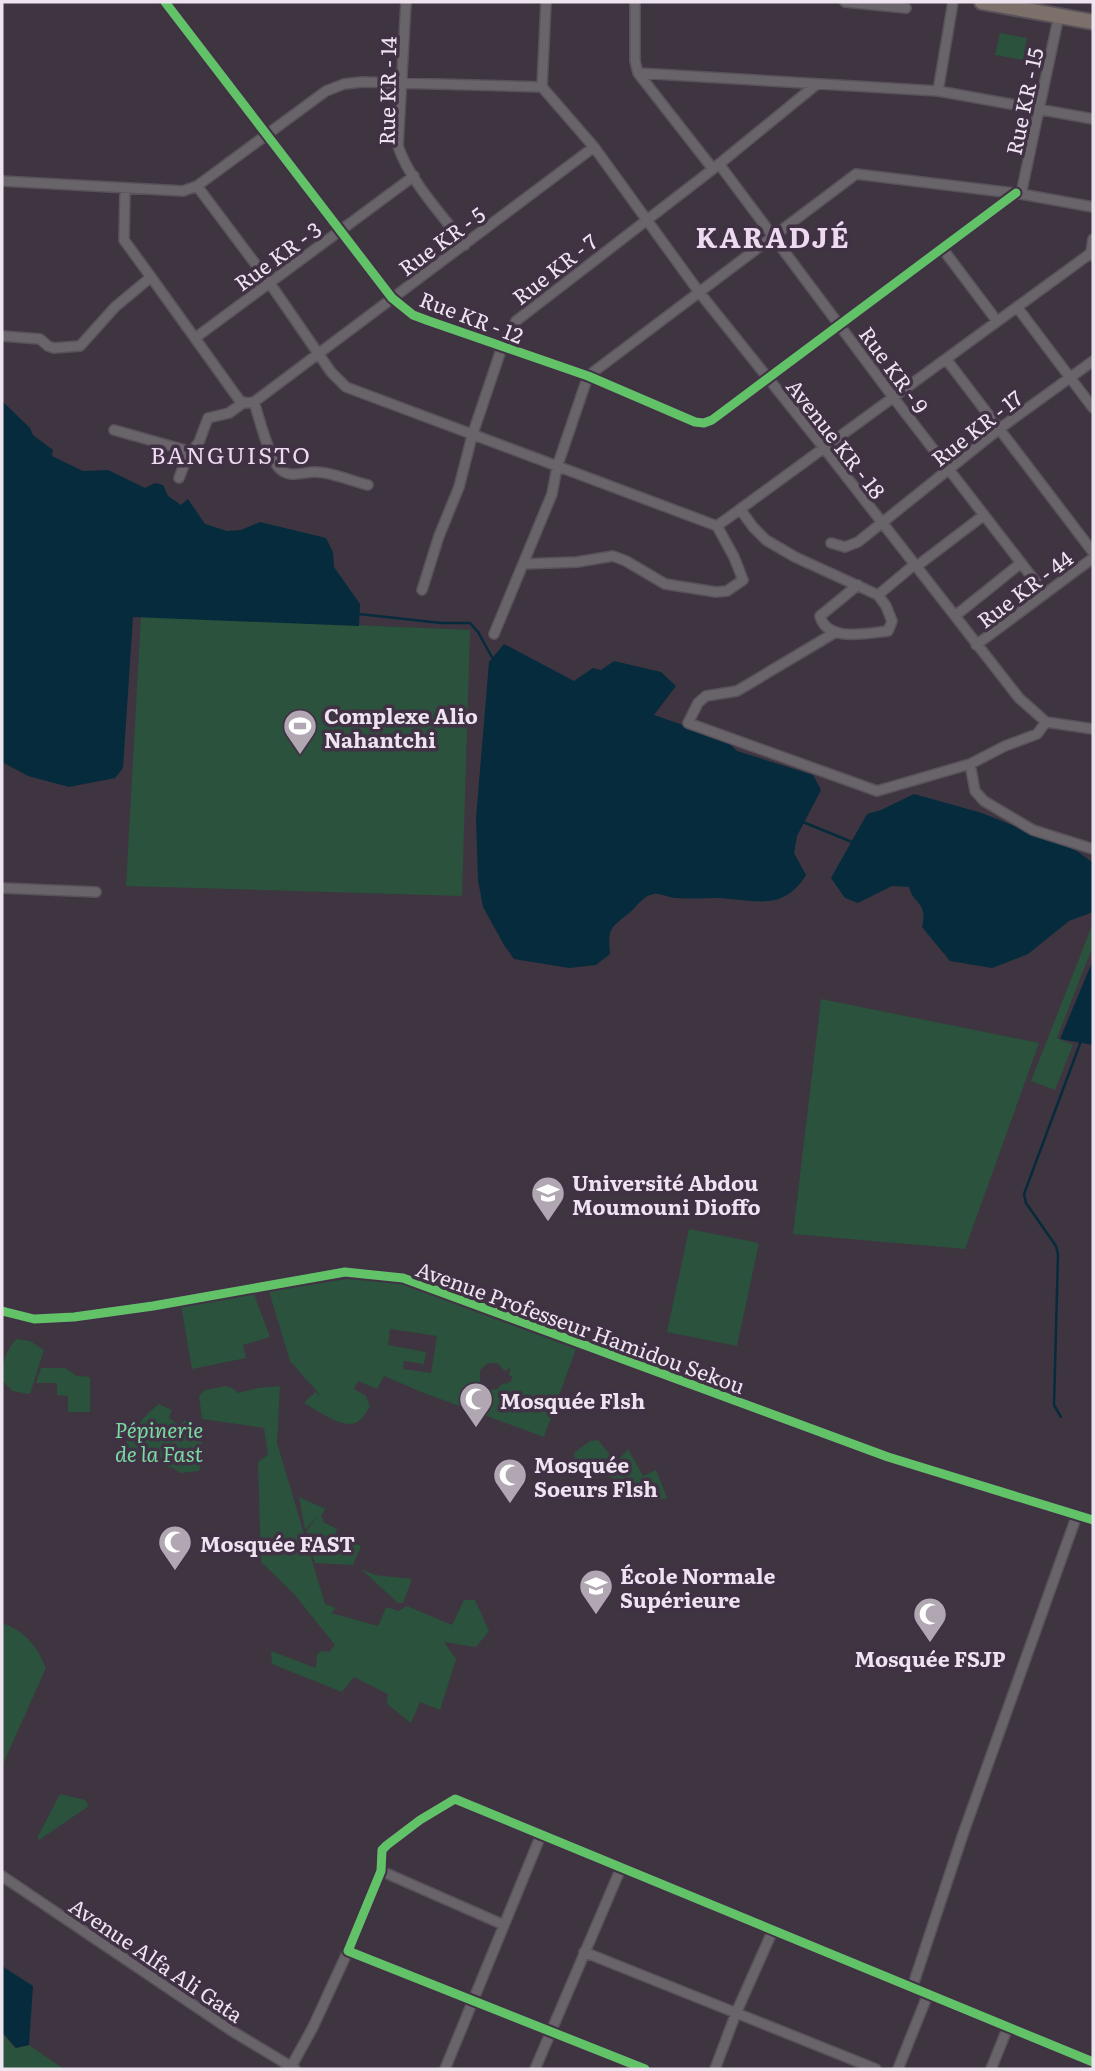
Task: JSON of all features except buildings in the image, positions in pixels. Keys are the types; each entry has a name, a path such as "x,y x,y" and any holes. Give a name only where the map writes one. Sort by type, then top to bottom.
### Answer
{"highway":[{"path":"982,2 1093,22"},
{"path":"1035,2 1093,12"}],"street":[{"name":"Rue KR - 12","path":"165,2 392,298 413,315 588,376 695,422 712,420 768,379"},
{"name":"Rue KR - 14","path":"406,2 398,146 414,176 465,245"},
{"path":"2,181 183,191 197,186 326,91 344,84 362,82 542,87 547,2"},
{"path":"635,2 635,61 638,73 938,91 1093,119"},
{"path":"845,2 906,8"},
{"path":"938,91 953,2"},
{"name":"Rue KR - 15","path":"1018,193 1059,15"},
{"name":"Rue KR - 9","path":"638,73 774,236 892,397 1045,594"},
{"name":"Rue KR - 7","path":"422,590 502,347 516,321 817,84"},
{"name":"Avenue KR - 18","path":"542,87 594,147 699,292 1018,698 1046,722"},
{"name":"Rue KR - 5","path":"254,402 594,147"},
{"path":"494,634 552,494 557,467 588,376 856,174 1018,193 1093,207"},
{"name":"Rue KR - 3","path":"195,338 414,176"},
{"path":"197,186 269,282 331,372 346,387 716,526 743,578 735,587 722,592 665,584 613,556 577,562 523,564"},
{"path":"125,189 124,240 241,402"},
{"path":"768,379 1018,193"},
{"path":"716,526 1092,254 1093,239"},
{"path":"943,248 997,321"},
{"path":"2,336 41,339 54,348 80,346 115,307 151,277"},
{"path":"1017,307 1093,408"},
{"path":"946,359 1093,552"},
{"name":"Rue KR - 17","path":"831,543 845,547 851,545 999,429 1093,361"},
{"path":"179,478 186,460 199,442 208,418 229,413 241,402 254,402 275,463 282,471 296,475 316,472 368,485"},
{"path":"114,430 192,452"},
{"path":"740,509 761,537 795,557 858,585 878,595 887,606 892,621 890,630 844,635 823,624 820,616 858,585"},
{"path":"878,595 984,515"},
{"name":"Rue KR - 44","path":"976,645 1093,558"},
{"path":"955,615 1021,563"},
{"path":"836,632 737,691 701,699 688,723 877,791 970,764 1005,746 1037,734 1046,722 1093,729"},
{"path":"970,764 975,791 984,801 1033,830 1093,849"},
{"path":"2,888 96,892"},
{"name":"Avenue Professeur Hamidou Sekou","path":"2,1311 34,1319 74,1317 345,1272 403,1278 888,1457 1093,1520"},
{"path":"912,1987 970,1813 1077,1515"},
{"path":"293,2068 348,1951 381,1871 382,1850 421,1820 455,1799 1093,2062"},
{"path":"445,2069 541,1835"},
{"path":"535,2069 621,1868"},
{"path":"381,1871 504,1925"},
{"name":"Avenue Alfa Ali Gata","path":"2,1877 232,2031 293,2068"},
{"path":"715,2069 736,2013 773,1930"},
{"path":"348,1951 645,2069"},
{"path":"584,1952 876,2069"},
{"path":"898,2069 928,1994"},
{"path":"991,2069 1008,2027"},
{"path":"616,2069 618,2059"}],"green space":[{"path":"1000,33 1027,38 1023,60 995,55"},
{"name":"Complexe Alio Nahantchi","path":"141,616 470,630 462,896 126,886"},
{"path":"1093,923 1093,951 1057,1038 1073,1045 1055,1090 1031,1081"},
{"path":"821,999 1039,1043 965,1249 793,1234"},
{"path":"689,1229 759,1243 737,1346 667,1332"},
{"path":"347,1279 395,1281 576,1349 544,1437 384,1376 377,1389 358,1381 354,1389 366,1396 370,1406 360,1420 348,1424 332,1419 304,1403 315,1392 321,1396 290,1361 269,1291","holes":["390,1329 437,1336 431,1373 403,1369 404,1361 424,1364 426,1352 388,1345","488,1363 497,1363 505,1371 510,1368 511,1382 503,1383 496,1390 487,1389 480,1381 480,1370"]},
{"path":"254,1294 270,1337 243,1345 246,1358 192,1369 181,1305"},
{"path":"16,1339 30,1341 44,1350 30,1394 12,1391 2,1380 5,1358"},
{"path":"41,1368 65,1368 77,1376 90,1377 90,1412 68,1412 68,1396 57,1395 57,1383 36,1383"},
{"path":"226,1386 238,1393 280,1386 277,1443 325,1604 336,1608 331,1613 378,1626 386,1608 398,1611 407,1606 452,1625 464,1600 475,1600 489,1631 476,1647 444,1642 456,1659 440,1710 420,1702 411,1723 387,1704 388,1694 354,1677 342,1692 272,1664 271,1651 316,1668 320,1651 329,1652 335,1645 294,1594 261,1562 258,1462 268,1455 264,1428 202,1419 199,1396 205,1390"},
{"name":"Pépinerie de la Fast","path":"159,1404 172,1410 169,1418 179,1425 185,1420 196,1424 204,1452 199,1471 180,1473 143,1457 137,1463 124,1456 122,1449 142,1419"},
{"path":"598,1440 614,1460 616,1470 622,1467 620,1458 628,1449 643,1476 656,1470 667,1498 658,1500 613,1482 611,1477 577,1471 574,1453 590,1441"},
{"path":"299,1497 326,1507 321,1517 323,1522 337,1529 336,1534 361,1546 353,1565 315,1563 308,1543 311,1538 306,1532 319,1514 305,1530"},
{"path":"361,1569 375,1575 412,1579 403,1603 398,1603"},
{"path":"2,1623 29,1640 46,1668 2,1766"},
{"path":"60,1794 85,1800 89,1806 39,1840 37,1838"},
{"path":"2,2033 15,2048 29,2045 64,2069 2,2069"}],"water":[{"path":"2,401 30,428 33,435 53,450 52,456 83,471 108,470 145,488 155,483 163,485 168,496 181,505 188,499 205,524 227,531 241,530 260,522 326,538 333,552 334,567 360,604 359,626 133,617 123,768 115,778 69,787 28,776 2,762"},
{"path":"504,644 574,681 593,668 601,670 614,661 661,672 676,686 654,715 726,740 737,751 813,775 821,790 797,836 794,853 806,875 797,887 778,899 768,901 650,895 613,927 609,939 610,954 596,965 569,968 514,959 483,907 478,880 476,818 489,662"},
{"path":"914,794 982,813 1077,851 1093,863 1093,912 1069,921 1028,954 992,968 950,961 922,927 922,908 909,887 892,886 858,903 845,898 831,878 867,814"},
{"path":"1093,960 1093,1045 1060,1039"},
{"path":"2,1966 33,1986 29,2045 16,2048 2,2032"}],"waterway":[{"path":"359,614 441,623 470,623 493,659"},
{"path":"803,822 852,842"},
{"path":"1061,1417 1054,1405 1058,1254 1056,1246 1026,1203 1024,1194 1081,1041"}],"cycle path":[{"path":"165,2 392,298 413,315 588,376 695,422 712,420 1016,193"},
{"path":"2,1311 34,1319 74,1317 345,1272 403,1278 888,1457 1093,1520"},
{"path":"645,2069 348,1951 381,1871 382,1850 420,1820 455,1799 1093,2062"}],"place":[{"name":"Complexe Alio Nahantchi","path":"300,756"},
{"name":"Université Abdou Moumouni Dioffo","path":"548,1223"},
{"name":"Mosquée Flsh","path":"476,1429"},
{"name":"Mosquée Soeurs Flsh","path":"510,1505"},
{"name":"Mosquée FAST","path":"175,1572"},
{"name":"École Normale Supérieure","path":"596,1616"},
{"name":"Mosquée FSJP","path":"930,1644"}],"district":[{"name":"KARADJÉ","path":"773,236"},
{"name":"BANGUISTO","path":"231,454"}]}
